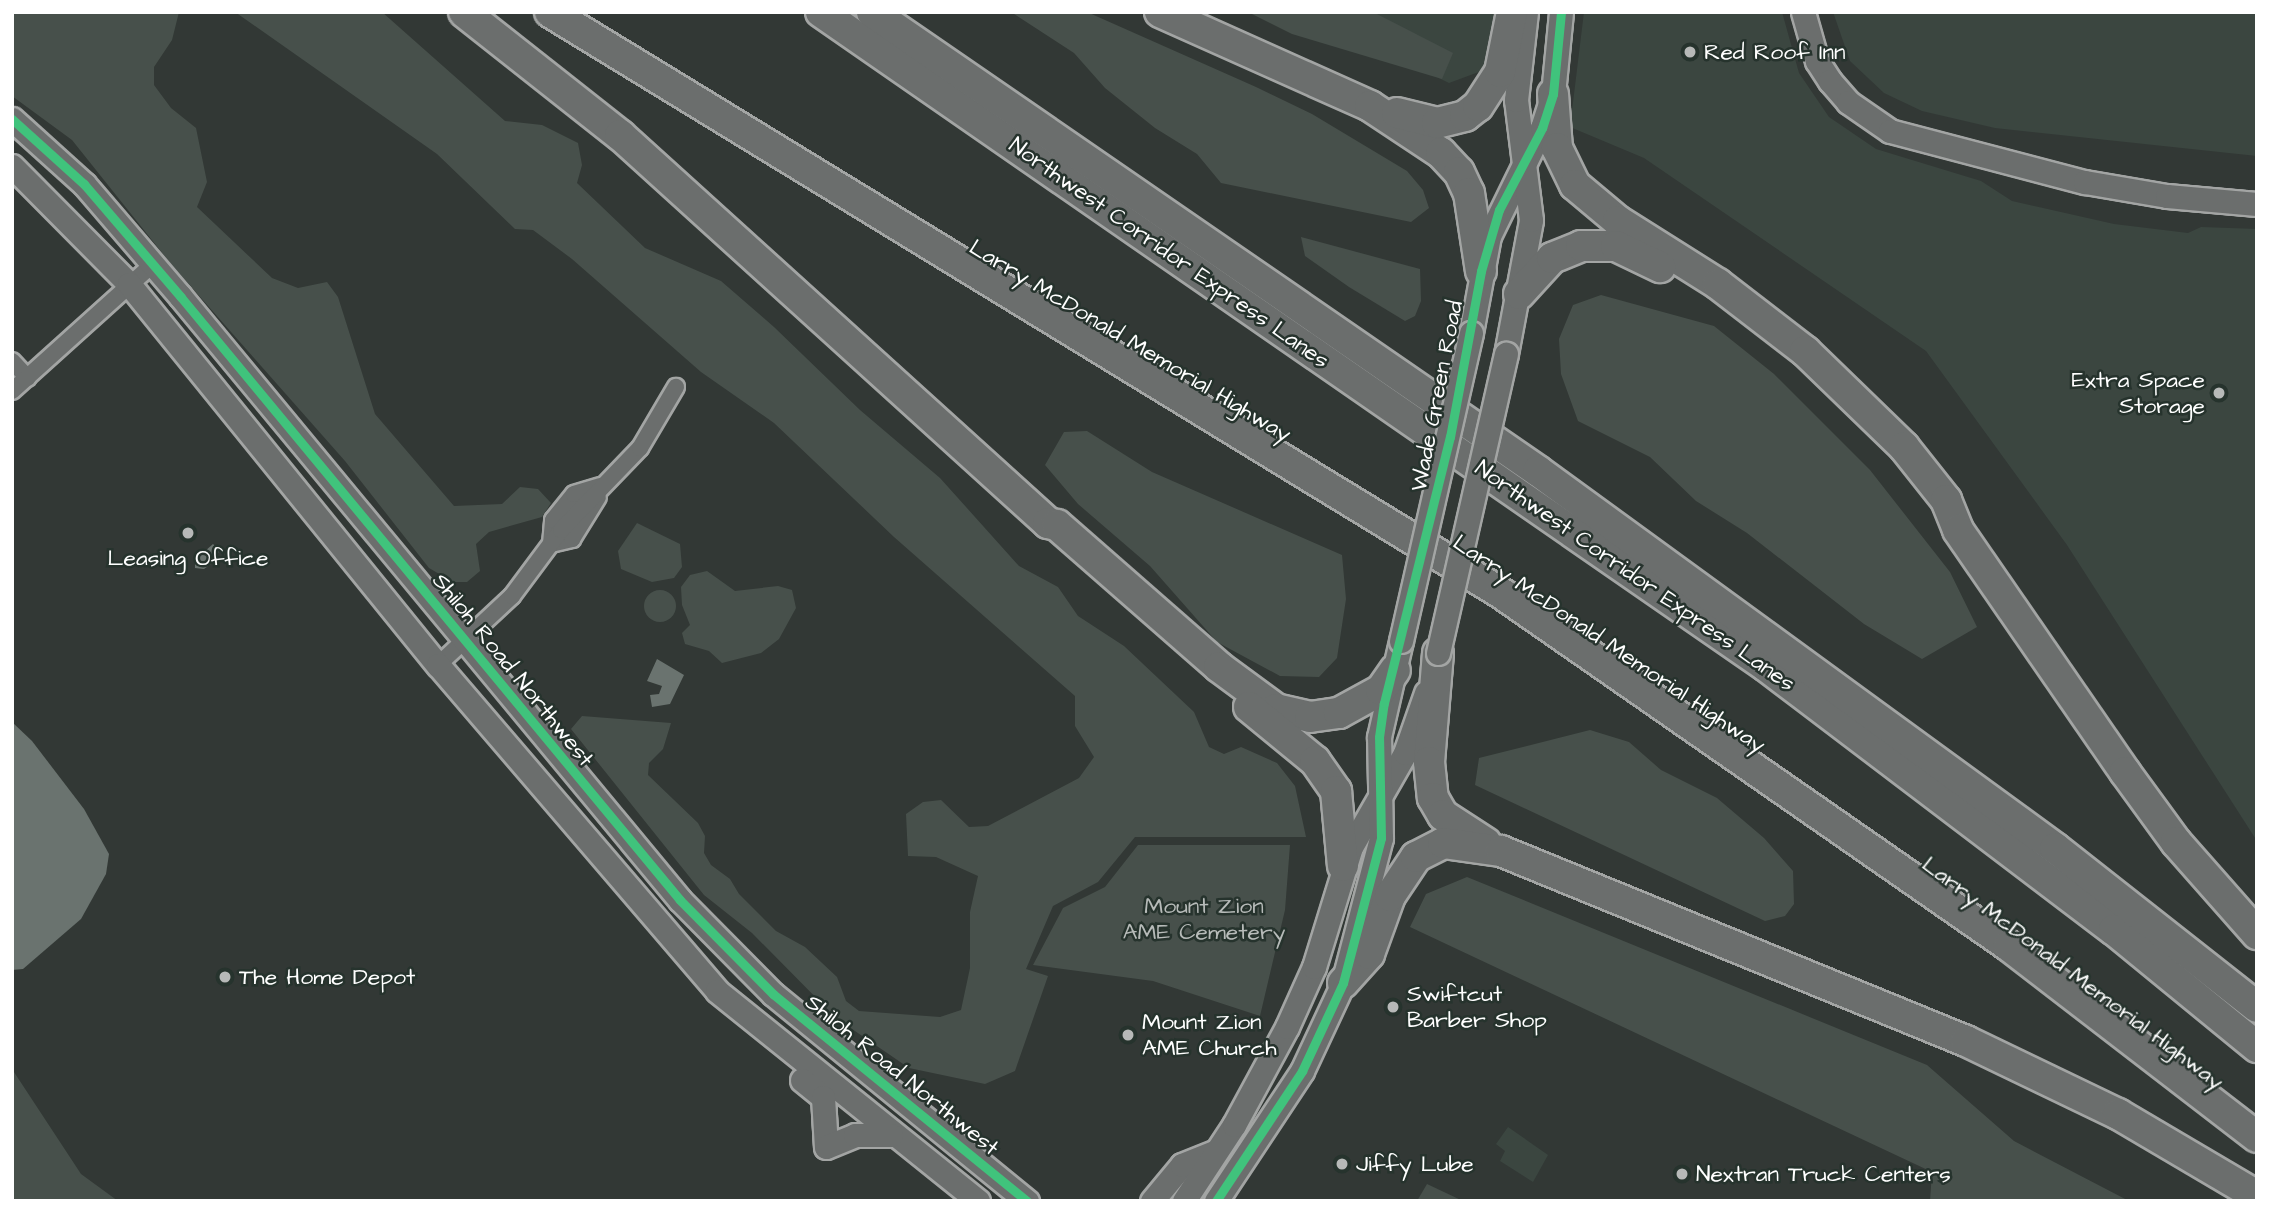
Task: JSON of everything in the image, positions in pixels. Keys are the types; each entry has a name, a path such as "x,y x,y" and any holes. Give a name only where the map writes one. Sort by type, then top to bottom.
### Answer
{"highway":[{"path":"464,12 620,135 1048,523 1057,525 1219,667 1276,709 1310,717 1339,713 1381,690 1395,670"},
{"name":"Larry McDonald Memorial Highway","path":"550,12 1501,593 2009,946 2257,1137"},
{"name":"Northwest Corridor Express Lanes","path":"821,12 1766,666 2114,930 2257,1047"},
{"path":"872,12 1538,471 2055,848 2257,1007"},
{"path":"1160,12 1370,106 1417,135 1459,172 1473,206 1481,271"},
{"path":"1370,106 1437,123 1465,116 1487,97 1500,72 1512,12"},
{"path":"1553,94 1557,148 1576,185 1618,221 1718,284 1805,351 1904,447 1947,500 1958,530 2169,832 2257,934"},
{"path":"1519,294 1540,267 1570,249 1604,244 1642,257 1759,337 1798,370 1884,453 1933,513 1958,530"},
{"path":"1048,523 1049,538 1315,761 1336,792 1343,866"},
{"path":"1438,653 1429,762 1433,798 1443,815 1458,827 1501,851 1966,1041 2118,1114 2257,1196"},
{"path":"1343,983 1369,954 1390,896 1416,857 1443,843 1501,851"}],"street":[{"name":"Wade Green Road","path":"1380,796 1412,740 1438,653 1519,294 1531,220 1516,100 1526,12"},
{"name":"Wade Green Road","path":"1380,796 1379,737 1471,333 1481,271 1499,210 1553,94 1562,12"},
{"path":"1803,12 1817,61 1829,81 1847,102 1890,131 2085,182 2167,196 2257,204"},
{"name":"Shiloh Road Northwest","path":"12,120 84,184 153,264 648,863 764,985 1027,1201"},
{"path":"12,166 129,284 438,665 576,830 718,991 891,1135 978,1201"},
{"path":"12,391 153,264"},
{"path":"12,361 28,378"},
{"path":"438,665 467,642 512,596 551,544 552,520 574,495 600,486 640,448 676,387"},
{"path":"551,544 572,539 597,505 600,486"},
{"path":"1184,1201 1234,1125 1302,996 1343,866 1380,796"},
{"path":"1216,1201 1296,1081 1343,983 1381,838 1380,796"},
{"path":"737,1008 743,1030 823,1097 826,1146 855,1135 891,1135"},
{"path":"1152,1201 1182,1165 1215,1152"}],"shaded area":[{"path":"1330,12 1503,12 1495,66 1449,83 1330,24"},
{"path":"1584,12 1782,12 1799,73 1829,117 1876,149 1981,181 2012,201 2114,224 2188,233 2201,227 2257,229 2257,841 2067,545 1926,351 1644,158 1570,127"},
{"path":"1833,12 2257,12 2257,156 1995,128 1922,111 1884,93 1850,61"},
{"path":"213,544 219,550 216,560 204,569 195,568 195,560"},
{"path":"657,659 684,675 670,704 652,707 650,695 659,694 662,686 647,681"},
{"path":"12,722 32,741 84,809 109,854 106,874 81,919 23,969 12,970"},
{"path":"1508,1127 1548,1155 1533,1182 1500,1161 1505,1151 1496,1144"}],"green space":[{"path":"12,12 179,12 172,40 154,67 154,85 171,108 196,128 207,182 197,207 272,278 298,288 327,282 338,297 375,414 454,506 502,504 520,487 538,489 551,503 542,517 489,532 476,544 480,571 467,582 453,582 429,568 345,461 171,264 72,140 12,96"},
{"path":"235,12 382,12 505,121 542,125 578,143 582,165 577,183 645,248 721,281 774,327 860,410 940,478 1019,566 1058,587 1078,616 1124,646 1194,712 1209,747 1224,754 1241,747 1277,763 1295,786 1306,837 1135,837 1098,882 1053,906 1026,969 1048,976 1015,1071 985,1084 909,1068 836,1018 752,933 704,895 571,729 582,716 671,723 663,749 649,763 648,775 698,823 705,836 704,853 711,865 730,879 739,894 776,931 805,947 837,977 846,1001 859,1011 940,1017 961,1010 970,968 970,912 978,876 936,857 908,856 906,814 923,802 941,800 969,827 988,826 1079,778 1094,757 1075,726 1075,696 894,537 774,423 701,372 572,259 533,230 515,229 437,154"},
{"path":"1011,12 1087,12 1256,87 1312,114 1407,171 1423,190 1429,208 1411,222 1221,183 1197,154 1155,128 1105,88 1074,53"},
{"path":"1248,12 1373,12 1453,53 1442,79 1292,34"},
{"path":"1301,237 1420,269 1421,301 1415,316 1405,321 1349,287 1305,256"},
{"path":"1601,295 1714,326 1774,374 1870,470 1950,572 1977,627 1922,659 1864,624 1747,533 1696,501 1650,457 1578,421 1561,374 1559,339 1573,305"},
{"path":"1087,431 1152,472 1342,555 1346,599 1337,658 1319,677 1280,676 1217,642 1150,566 1078,504 1045,465 1064,432"},
{"path":"637,523 680,544 682,567 674,578 652,582 621,569 618,551"},
{"path":"707,571 735,591 778,586 792,590 796,608 779,639 761,653 722,663 709,651 685,644 682,633 690,625 682,605 681,587 690,575"},
{"path":"660,590 671,595 676,606 671,617 660,622 649,617 644,606 649,595"},
{"path":"1590,730 1629,742 1661,770 1717,798 1764,838 1793,871 1794,904 1785,916 1765,921 1475,785 1479,758"},
{"name":"Mount Zion AME Cemetery","path":"1138,845 1290,845 1285,910 1260,1016 1153,981 1033,965 1063,908 1105,887"},
{"path":"1467,877 1927,1065 2014,1141 2129,1201 1930,1201 1932,1172 1410,927 1426,894"},
{"path":"12,1069 81,1174 118,1201 12,1201"},
{"path":"1427,1184 1463,1201 1417,1201"}],"cycle path":[{"path":"1216,1201 1302,1071 1343,983 1381,838 1379,737 1384,703 1450,437 1481,271 1499,210 1542,128 1553,94 1561,12"},
{"path":"12,119 84,184 180,296 680,900 773,994 1027,1201"}],"place":[{"name":"Red Roof Inn","path":"1690,52"},
{"name":"Extra Space Storage","path":"2219,393"},
{"name":"Leasing Office","path":"188,533"},
{"name":"The Home Depot","path":"225,977"},
{"name":"Swiftcut Barber Shop","path":"1393,1007"},
{"name":"Mount Zion AME Church","path":"1128,1035"},
{"name":"Jiffy Lube","path":"1342,1164"},
{"name":"Nextran Truck Centers","path":"1682,1174"}]}
